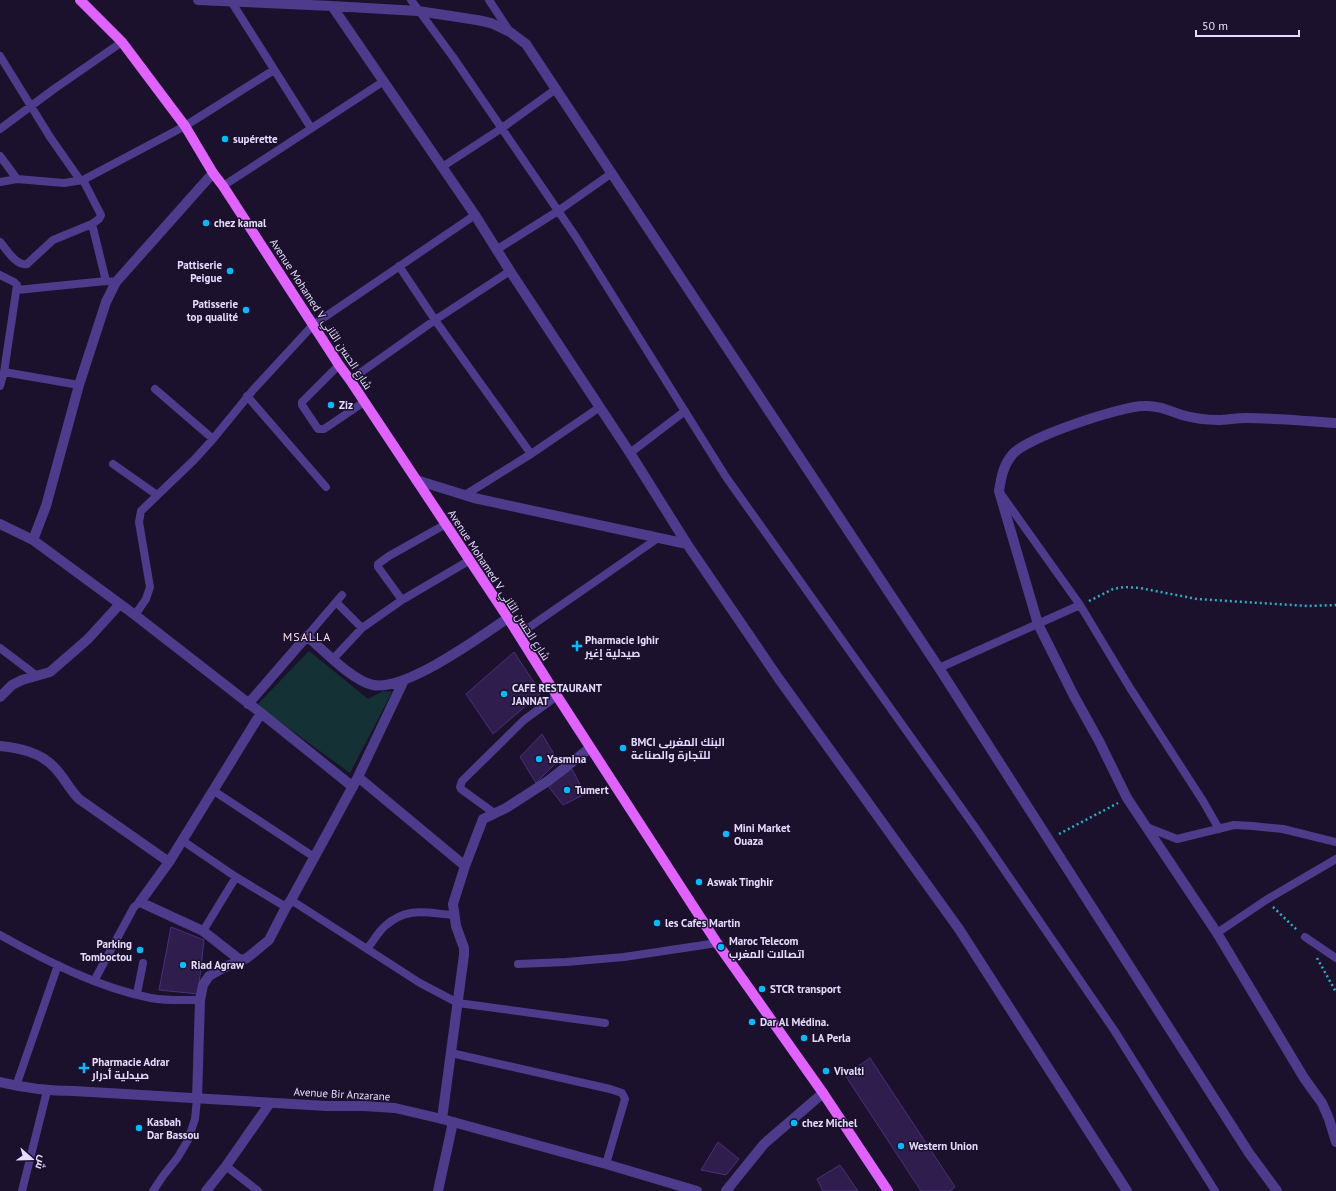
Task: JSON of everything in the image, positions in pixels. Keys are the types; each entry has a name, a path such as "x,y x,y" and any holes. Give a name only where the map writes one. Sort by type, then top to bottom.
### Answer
{"main road":[{"name":"Avenue Mohamed V شارع الحسن الثاني","path":"80,0 122,42 185,126 213,173 223,186 339,365 508,618 590,748 717,943 823,1093 888,1191"}],"street":[{"path":"198,0 330,3 418,11 491,23 510,32 526,44 940,668 1249,1153 1277,1191"},
{"path":"330,3 475,215 496,250 630,453 687,544 779,678 959,929 1127,1191"},
{"path":"33,540 46,506 79,385 106,302 111,281 213,173"},
{"path":"1336,423 1244,418 1218,420 1184,415 1164,408 1144,406 1129,409 1099,416 1051,433 1026,444 1012,454 1002,472 1000,491 1038,624 1127,798 1217,933 1304,1078 1322,1103 1336,1142"},
{"path":"416,480 465,496 687,544"},
{"path":"0,524 33,540 135,615 352,787"},
{"path":"0,697 12,685 22,680 50,672 88,639 120,605"},
{"path":"248,704 307,636 354,677 373,685 383,685 404,680 451,656 508,618"},
{"path":"197,1099 200,1000 203,985 209,976 247,958 269,940 358,777 404,680"},
{"path":"240,960 203,931 140,902 183,841 261,714"},
{"path":"0,746 27,750 44,759 54,766 79,799 169,862"},
{"path":"442,1119 464,955 464,948 453,916 453,904 465,866 483,819 506,808 548,781 590,748"},
{"path":"358,777 465,866"},
{"name":"Avenue Bir Anzarane","path":"0,1082 47,1091 327,1106 395,1108 454,1122 697,1191"},
{"path":"726,1191 764,1144 823,1093"},
{"path":"206,1191 226,1166 270,1103"},
{"path":"438,1191 454,1122"}],"lane":[{"path":"410,0 453,57 581,244 726,476 977,830 1114,1030 1216,1191"},
{"path":"489,0 510,32"},
{"path":"230,1 311,128"},
{"path":"0,129 122,42"},
{"path":"0,56 50,137 81,180 101,215 99,220 92,224 54,240 25,264 18,262 0,242"},
{"path":"0,182 17,179 64,183 81,180 185,126 274,70"},
{"path":"223,186 384,81"},
{"path":"442,167 502,128 556,89"},
{"path":"0,156 17,179"},
{"path":"496,250 558,211 612,173"},
{"path":"135,615 146,600 150,587 139,522 141,511 194,460 248,396 313,325 475,215"},
{"path":"17,290 111,281 92,224"},
{"path":"399,266 435,320 531,454"},
{"path":"350,380 435,320 510,271"},
{"path":"0,275 16,283 17,290 4,372 0,386"},
{"path":"0,339 9,343"},
{"path":"339,365 302,402 302,405 318,429 324,429 364,402"},
{"path":"4,372 79,385"},
{"path":"155,389 213,439"},
{"path":"248,396 326,487"},
{"path":"465,496 531,454 600,407"},
{"path":"630,453 685,411"},
{"path":"113,464 157,495"},
{"path":"1000,491 1080,605 1141,707 1203,801 1219,829"},
{"path":"402,600 378,567 378,564 389,556 446,524"},
{"path":"518,635 658,538"},
{"path":"333,659 362,628 402,600 470,560"},
{"path":"307,636 342,595"},
{"path":"336,602 362,628"},
{"path":"940,668 1080,605"},
{"path":"0,648 36,676"},
{"path":"494,813 461,789 460,787 462,780 524,720 557,696"},
{"path":"214,791 314,857"},
{"path":"1148,828 1177,839 1234,825 1283,829 1336,842"},
{"path":"183,841 236,877 288,903 367,949 420,983 458,1003 605,1023"},
{"path":"1217,933 1266,900 1336,859"},
{"path":"203,931 236,877"},
{"path":"94,981 134,907 140,902"},
{"path":"367,949 384,927 401,915 417,912 453,916"},
{"path":"0,934 31,952 110,988 153,999 200,1000"},
{"path":"1305,937 1336,958"},
{"path":"518,964 624,957 717,943"},
{"path":"137,994 143,963"},
{"path":"16,1086 58,965"},
{"path":"451,1053 622,1093 625,1099 606,1164"},
{"path":"22,1191 47,1091"},
{"path":"154,1191 188,1140 195,1119 197,1099"},
{"path":"226,1166 258,1191"}],"path":[{"path":"1080,605 1113,589 1124,587 1140,588 1197,599 1308,606 1336,605"},
{"path":"1049,840 1127,798"},
{"path":"1266,900 1305,937"},
{"path":"1317,958 1336,992"}],"green space":[{"path":"309,651 368,699 383,691 392,692 350,773 257,705"}],"building":[{"name":"CAFE RESTAURANT JANNAT","path":"514,652 541,693 493,734 466,694"},
{"name":"Yasmina","path":"542,734 558,761 536,783 520,757"},
{"name":"Tumert","path":"572,769 585,794 563,805 548,786"},
{"name":"Riad Agraw","path":"171,927 204,940 198,994 159,990"},
{"path":"870,1058 955,1187 950,1191 921,1191 845,1075"},
{"path":"718,1142 739,1159 726,1175 701,1170"},
{"path":"840,1165 858,1191 823,1191 817,1179"}],"place":[{"name":"supérette","path":"225,139"},
{"name":"chez kamal","path":"206,223"},
{"name":"Pattiserie Peigue","path":"230,271"},
{"name":"Patisserie top qualité","path":"246,310"},
{"name":"Ziz","path":"331,405"},
{"name":"Pharmacie Ighir صيدلية إغير","path":"577,646"},
{"name":"CAFE RESTAURANT JANNAT","path":"504,694"},
{"name":"BMCI البنك المغربي للتجارة والصناعة","path":"623,748"},
{"name":"Yasmina","path":"539,759"},
{"name":"Tumert","path":"567,790"},
{"name":"Mini Market Ouaza","path":"726,834"},
{"name":"Aswak Tinghir","path":"699,882"},
{"name":"les Cafes Martin","path":"657,923"},
{"name":"Maroc Telecom اتصالات المغرب","path":"721,947"},
{"name":"Parking Tomboctou","path":"140,950"},
{"name":"Riad Agraw","path":"183,965"},
{"name":"STCR transport","path":"762,989"},
{"name":"Dar Al Médina.","path":"752,1022"},
{"name":"LA Perla","path":"804,1038"},
{"name":"Pharmacie Adrar صيدلية أدرار","path":"84,1068"},
{"name":"Vivalti","path":"826,1071"},
{"name":"chez Michel","path":"794,1123"},
{"name":"Kasbah Dar Bassou","path":"139,1128"},
{"name":"Western Union","path":"901,1146"}],"district":[{"name":"MSALLA","path":"307,636"}]}
